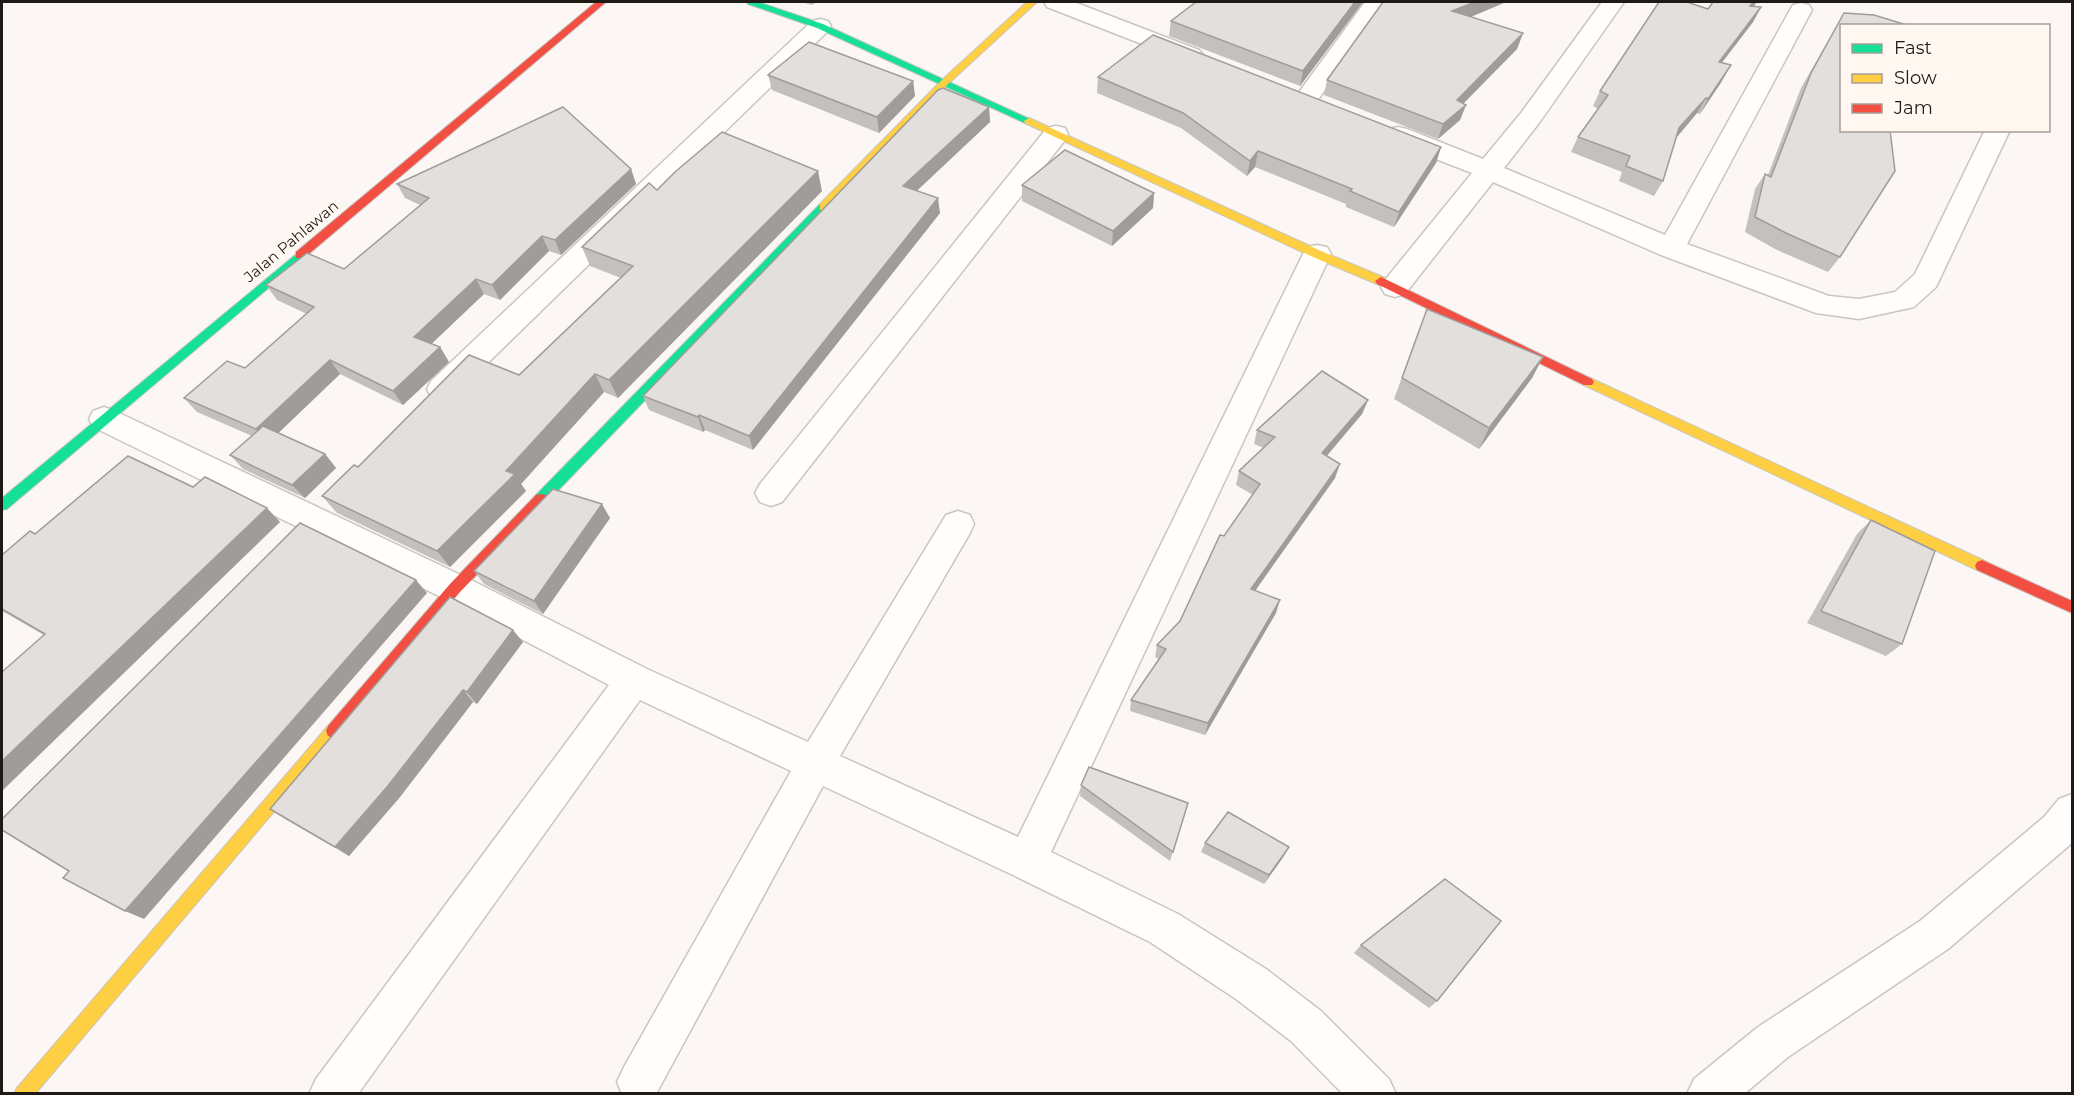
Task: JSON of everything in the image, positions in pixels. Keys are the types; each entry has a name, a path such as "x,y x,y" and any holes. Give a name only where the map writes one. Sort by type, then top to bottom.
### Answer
{"main road":[{"name":"Jalan Pahlawan","path":"2,505 601,2"},
{"path":"751,2 820,26 1317,254 1395,287 1644,410 2073,607"},
{"path":"23,1094 455,588 945,82 1032,2"}],"street":[{"path":"1054,2 1215,64"},
{"path":"1307,99 1376,2"},
{"path":"1395,287 1530,118 1613,2"},
{"path":"1671,249 1801,10"},
{"path":"419,411 820,26"},
{"path":"1370,124 1487,170 1671,249 1826,306 1859,309 1904,300 1926,280 1997,132"},
{"path":"771,493 1056,134"},
{"path":"1027,861 1317,254"},
{"path":"104,419 455,588 634,680 1027,861 1164,928 1251,984 1306,1026 1374,1094"},
{"path":"639,1082 816,763 958,524"},
{"path":"331,1094 634,680"},
{"path":"1709,1094 1773,1042 1934,935 2058,830 2073,812"}],"building":[{"path":"1196,2 1355,2 1303,71 1171,21"},
{"path":"1383,2 1475,2 1452,11 1523,33 1457,100 1466,105 1443,124 1327,80"},
{"path":"1659,2 1687,2 1708,9 1713,2 1753,2 1750,6 1761,7 1719,62 1731,65 1708,99 1706,98 1679,128 1663,181 1626,166 1630,156 1578,137 1608,95 1600,91"},
{"path":"1844,13 1874,15 1903,24 1840,24 1840,132 1890,132 1895,171 1840,257 1755,217 1765,174 1771,177 1811,73"},
{"path":"1153,35 1441,147 1399,212 1350,191 1352,189 1258,151 1250,161 1183,113 1098,77"},
{"path":"809,42 913,81 877,117 768,75"},
{"path":"943,88 989,107 903,186 938,198 749,436 699,415 698,417 643,396 938,90"},
{"path":"563,107 631,169 555,240 542,236 492,285 476,279 414,337 440,347 393,391 330,360 256,429 184,398 227,361 245,368 314,307 266,285 307,253 344,269 429,198 397,184"},
{"path":"722,132 818,171 609,380 595,374 506,471 515,474 437,551 322,496 354,465 358,467 469,355 519,375 633,266 582,247 649,183 657,190"},
{"path":"1065,150 1154,193 1113,231 1022,185"},
{"path":"1427,309 1543,357 1489,428 1402,378"},
{"path":"1322,371 1368,400 1322,453 1340,464 1251,589 1280,600 1208,723 1131,700 1166,649 1157,645 1180,621 1220,535 1224,536 1260,484 1239,471 1275,437 1257,430"},
{"path":"263,426 325,454 292,485 230,455"},
{"path":"128,456 193,487 205,477 267,508 2,761 2,672 45,634 2,609 2,555 30,531 35,534"},
{"path":"553,489 602,504 534,601 474,571"},
{"path":"1871,520 1935,551 1902,644 1821,611"},
{"path":"300,523 416,580 125,911 63,878 69,871 2,830 2,819"},
{"path":"450,597 513,630 467,692 463,690 387,787 335,847 270,809"},
{"path":"1089,767 1188,803 1173,852 1081,785"},
{"path":"1228,812 1289,847 1269,875 1205,843"},
{"path":"1445,879 1501,921 1437,1001 1361,945"}],"traffic: fast":[{"path":"751,2 820,26 1029,121"},
{"path":"541,499 824,207"},
{"path":"2,505 300,255"}],"traffic: slow":[{"path":"824,207 945,82 1032,2"},
{"path":"1029,121 1317,254 1381,281"},
{"path":"1588,382 1982,566"},
{"path":"23,1094 333,731"}],"traffic: jam":[{"path":"300,255 601,2"},
{"path":"1381,281 1588,382"},
{"path":"333,731 455,588 541,499"},
{"path":"1982,566 2072,607"}]}
